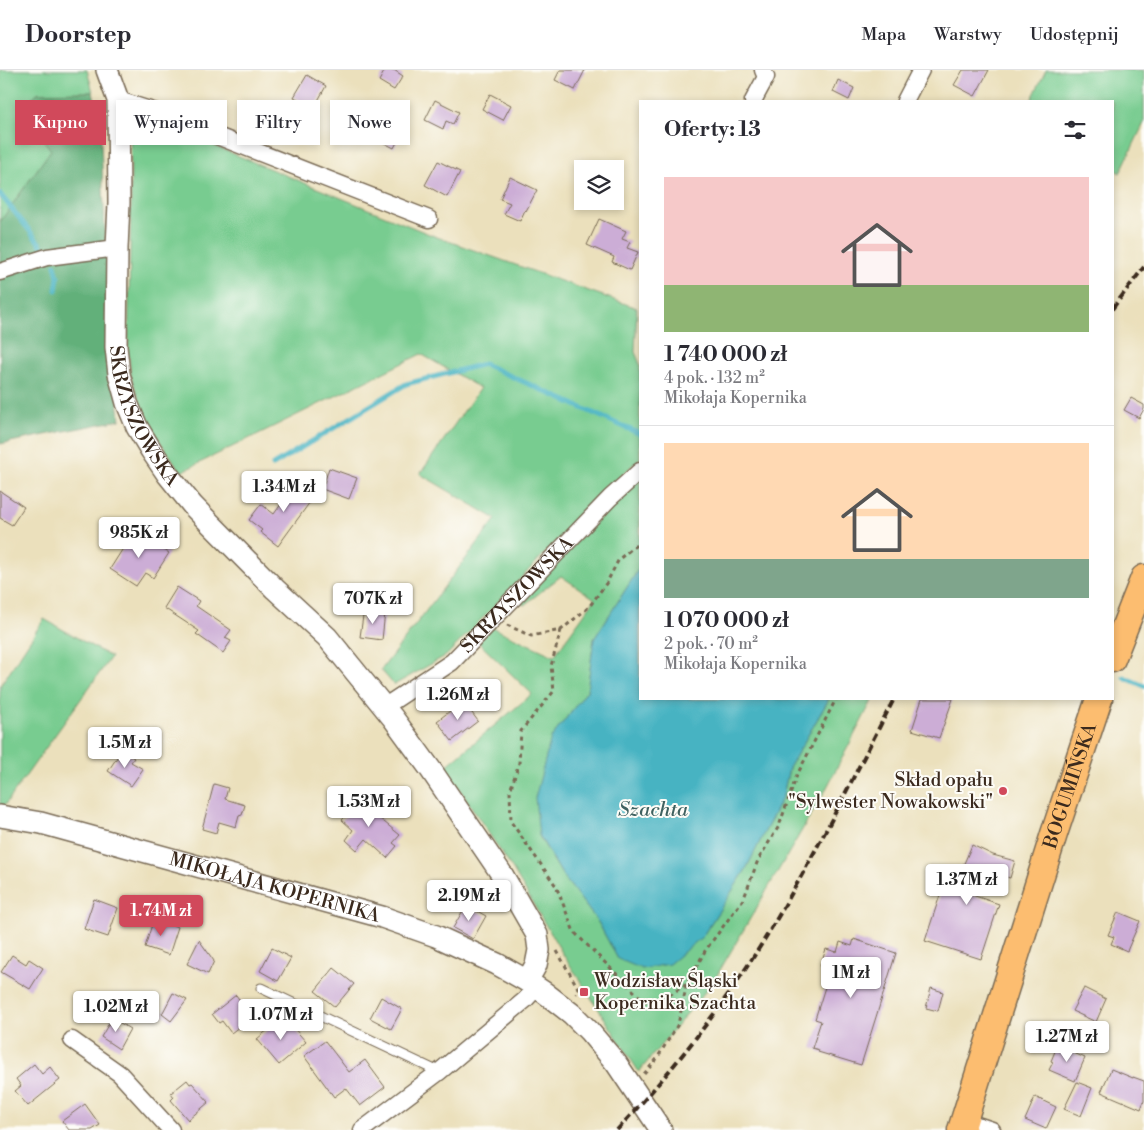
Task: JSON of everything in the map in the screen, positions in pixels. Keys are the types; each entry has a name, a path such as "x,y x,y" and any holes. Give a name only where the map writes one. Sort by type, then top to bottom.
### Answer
{"main road":[{"path":"1114,654 1144,578"},
{"name":"BOGUMIŃSKA","path":"963,1125 1054,834 1099,700"}],"street":[{"path":"754,100 766,77 763,70"},
{"path":"909,95 921,70"},
{"name":"SKRZYSZOWSKA","path":"110,71 118,100"},
{"path":"227,140 429,220"},
{"name":"SKRZYSZOWSKA","path":"118,145 116,346 119,374 127,403 137,427 168,475 193,506 274,589 327,637 384,707 431,770 498,869 537,935 539,950 532,984"},
{"path":"0,272 47,257 116,248"},
{"name":"SKRZYSZOWSKA","path":"384,707 452,662 610,498 639,472"},
{"name":"MIKOŁAJA KOPERNIKA","path":"0,816 41,823 382,917 436,936 497,964 532,984 572,1014 616,1063 661,1130"},
{"path":"362,1130 439,1072 525,1000 532,984"},
{"path":"72,1040 120,1074 171,1130"},
{"path":"963,1125 992,1130"}],"lane":[{"path":"260,988 439,1072"}],"path":[{"path":"493,619 531,636 561,630 589,607 607,582 619,559 639,543"},
{"path":"561,630 551,666 554,691 521,731 519,762 510,791 511,822 556,886 574,932 650,1007 687,984"},
{"path":"639,1080 656,1060 678,1024 687,984 705,951 744,898 758,860 779,826 797,774 835,700"},
{"path":"556,949 578,988 576,994"}],"green space":[{"path":"0,70 87,70 93,92 37,93 31,100 15,100 15,145 47,145 51,150 0,222"},
{"path":"1046,70 1144,70 1144,123 1120,173 1114,170 1114,100 1031,100"},
{"path":"93,92 95,100 31,100 37,93"},
{"path":"47,145 101,145 107,275 120,420 0,444 0,222 51,150"},
{"path":"130,145 212,145 434,236 637,308 635,352 639,362 639,459 603,493 447,655 394,685 381,670 496,519 420,474 480,388 421,354 181,472 157,437 141,405 131,376 128,349"},
{"path":"639,479 639,569 594,639 587,691 551,738 539,836 563,876 598,922 618,959 702,937 745,871 783,796 789,768 828,700 872,700 825,791 713,982 639,1072 561,951 513,870 445,767 532,694 478,642 491,627 554,656 595,599 561,576 524,605 517,601"},
{"path":"44,619 111,657 5,805 0,805 0,686"}],"water":[{"name":"Szachta","path":"639,569 639,700 828,700 789,768 783,796 745,871 702,937 669,964 642,969 618,959 598,922 563,876 539,835 535,798 551,738 587,691 594,639"}],"building":[{"path":"385,70 394,70 403,76 394,90 379,81"},
{"path":"560,70 585,70 575,90 555,80"},
{"path":"963,70 989,70 975,96 954,85"},
{"path":"307,75 326,86 318,100 299,100 294,97"},
{"path":"838,80 854,88 849,100 833,92"},
{"path":"490,94 511,105 503,120 482,109"},
{"path":"435,100 459,112 453,124 446,121 443,129 425,120"},
{"path":"438,161 460,172 447,197 425,185"},
{"path":"510,177 537,190 520,221 504,214 510,203 500,199"},
{"path":"599,219 626,231 622,239 630,242 627,248 638,252 630,270 612,262 614,257 587,245"},
{"path":"1131,398 1144,405 1139,418 1124,410"},
{"path":"329,468 357,478 349,499 322,489"},
{"path":"300,478 318,491 278,546 260,532 262,530 249,520 261,504 274,514"},
{"path":"0,491 24,507 12,525 0,518"},
{"path":"134,531 169,553 153,578 145,573 136,586 110,569"},
{"path":"177,587 199,601 196,606 231,630 225,638 231,641 223,653 196,634 199,631 164,608"},
{"path":"364,609 385,612 382,640 360,637"},
{"path":"922,700 953,700 939,738 912,730"},
{"path":"463,701 478,721 452,741 437,721"},
{"path":"122,750 134,758 131,762 143,769 131,786 108,771"},
{"path":"214,784 228,788 225,799 245,805 236,827 219,822 216,833 202,829"},
{"path":"358,796 370,806 368,809 400,835 393,843 397,846 387,858 366,839 357,850 346,840 353,830 342,820 347,815 344,813"},
{"path":"972,845 993,855 1015,861 1010,878 979,870 972,895 999,904 981,959 925,941 943,886 941,885 945,870 959,875"},
{"path":"94,899 118,908 108,937 84,929"},
{"path":"466,905 486,916 473,939 453,928"},
{"path":"1118,912 1140,921 1127,951 1111,944 1114,937 1108,935"},
{"path":"154,918 178,927 169,955 145,947"},
{"path":"854,939 896,953 861,1065 818,1052 819,1050 812,1048 821,1021 815,1019 830,971 820,967 826,949 837,952 840,942 852,946"},
{"path":"199,940 214,961 208,974 187,964"},
{"path":"272,948 291,958 278,981 260,971"},
{"path":"12,955 26,964 29,959 43,968 30,989 1,972"},
{"path":"334,968 354,984 335,1007 315,991"},
{"path":"931,988 943,992 938,1011 926,1008"},
{"path":"1084,988 1106,999 1096,1022 1072,1011"},
{"path":"173,993 187,1000 171,1021 162,1014"},
{"path":"236,995 252,1017 231,1033 222,1021 219,1023 212,1014"},
{"path":"381,997 402,1009 391,1029 370,1018"},
{"path":"112,1018 130,1029 119,1049 101,1037"},
{"path":"286,1019 306,1042 279,1065 257,1039 276,1023 278,1025"},
{"path":"325,1041 349,1072 365,1060 385,1087 360,1106 346,1088 334,1097 304,1056"},
{"path":"1058,1044 1085,1058 1075,1081 1049,1070"},
{"path":"34,1064 42,1074 50,1067 60,1080 28,1106 15,1091 21,1086 16,1079"},
{"path":"1111,1069 1144,1081 1144,1101 1141,1109 1101,1092"},
{"path":"187,1080 209,1102 188,1120 171,1100 174,1097 171,1093"},
{"path":"1077,1082 1092,1088 1081,1116 1064,1109"},
{"path":"1035,1097 1056,1107 1046,1129 1025,1120"},
{"path":"85,1104 100,1125 92,1130 69,1130 62,1121"}],"waterway":[{"path":"0,194 41,245"},
{"path":"55,265 58,277 56,290"},
{"path":"273,465 406,384 484,364 639,434"},
{"path":"1124,677 1144,686"}],"railway":[{"path":"1114,306 1144,267"},
{"path":"617,1130 693,1041 745,970 779,915 813,854 893,700"}],"place":[{"name":"Skład opału \"Sylwester Nowakowski\"","path":"1003,791"},
{"name":"Wodzisław Śląski Kopernika Szachta","path":"584,992"}]}
